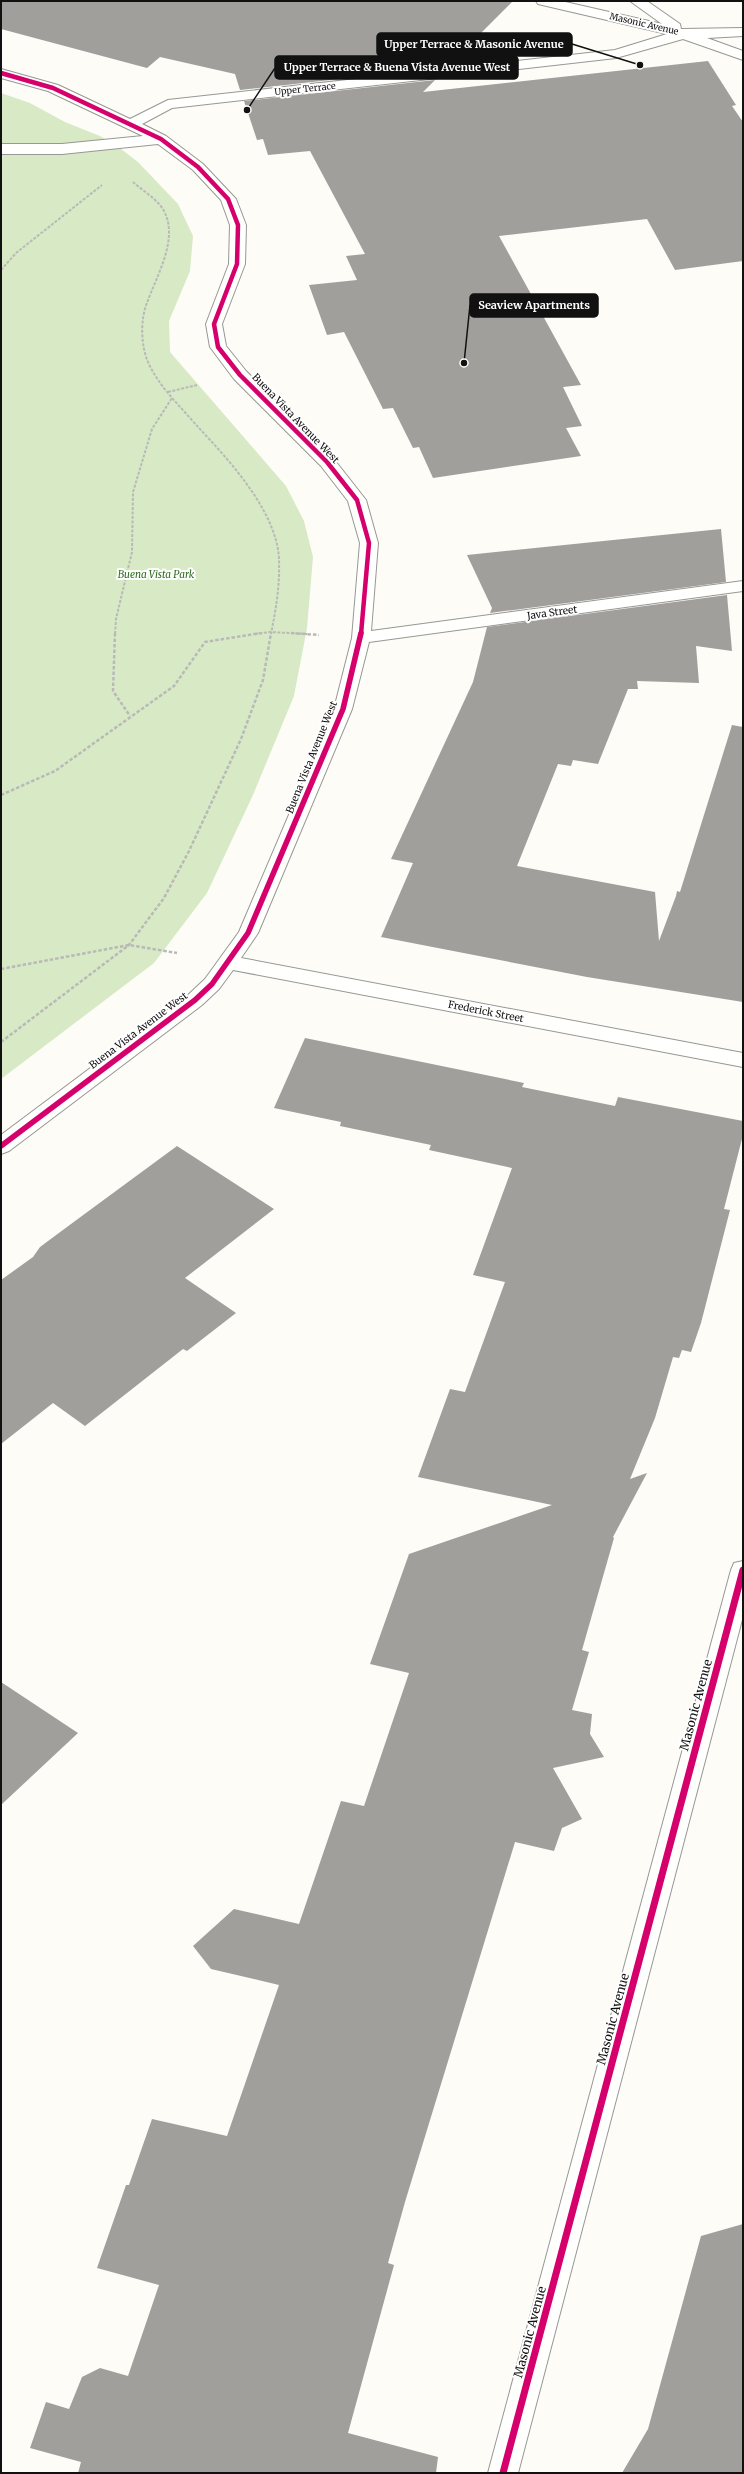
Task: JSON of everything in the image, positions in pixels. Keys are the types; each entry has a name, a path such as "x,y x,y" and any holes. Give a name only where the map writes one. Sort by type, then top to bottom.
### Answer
{"street":[{"name":"Masonic Avenue","path":"543,1 684,34 743,56"},
{"path":"637,1 684,34"},
{"name":"Upper Terrace","path":"131,124 168,104 616,54 684,34 743,32"},
{"name":"Buena Vista Avenue West","path":"1,73 53,88 161,139 198,167 228,199 238,225 237,264 226,298 214,324 218,347 240,375 327,462 357,500 369,543 361,638 340,716 248,933 212,984 195,1000 1,1146"},
{"path":"1,149 62,149 161,139"},
{"name":"Java Street","path":"361,638 743,586"},
{"name":"Frederick Street","path":"228,962 743,1060"},
{"name":"Masonic Avenue","path":"503,2473 743,1570"}],"path":[{"path":"1,1042 129,946 164,898 189,851 241,739 263,680 270,632 278,596 279,558 272,526 256,499 218,450 172,398 148,362 142,334 146,304 161,272 169,239 170,227 165,212 152,198 124,175 121,165 110,156 88,146"},
{"path":"1,270 16,253 107,181 124,175"},
{"path":"168,392 199,384"},
{"path":"130,716 113,691 116,619 132,552 133,492 152,429 172,398"},
{"path":"1,795 55,771 174,686 205,642 270,632 307,634"},
{"path":"1,969 129,946 177,953"}],"green space":[{"name":"Buena Vista Park","path":"1,93 30,103 65,122 100,136 121,149 138,162 178,204 193,236 190,271 169,321 170,352 286,486 304,521 313,557 307,628 294,696 253,795 207,893 154,963 1,1079"}],"building":[{"path":"1,1 513,1 447,67 240,90 235,74 160,57 147,68 1,29"},
{"path":"708,61 736,105 732,106 743,122 743,261 675,270 647,219 499,236 581,385 563,387 582,426 566,428 581,456 433,478 419,447 413,448 393,408 383,409 344,332 327,335 309,285 357,280 346,256 365,254 310,151 268,155 263,139 257,140 244,101 435,80 423,92"},
{"path":"721,529 726,582 490,613 492,608 467,555"},
{"path":"727,595 732,651 696,646 699,683 637,681 638,689 628,689 598,764 573,760 571,766 558,764 517,866 655,892 659,941 677,891 680,892 732,725 743,727 743,1002 587,977 381,937 413,863 391,859 473,682 487,627"},
{"path":"305,1038 524,1083 522,1087 615,1106 618,1097 743,1121 743,1135 724,1209 730,1210 701,1323 691,1352 682,1350 679,1358 673,1357 655,1418 630,1479 647,1473 613,1537 614,1538 582,1650 589,1652 572,1710 592,1714 590,1734 604,1757 553,1768 582,1819 562,1828 554,1851 515,1842 405,2202 388,2263 394,2265 348,2433 438,2457 436,2473 78,2473 81,2462 30,2448 46,2402 69,2409 82,2377 100,2368 128,2376 159,2285 97,2268 126,2185 129,2185 152,2119 227,2136 279,1985 211,1969 193,1946 234,1909 299,1924 341,1801 364,1806 409,1673 370,1664 409,1554 552,1505 418,1477 450,1389 465,1392 505,1282 473,1275 512,1168 429,1150 431,1145 340,1126 341,1122 274,1108"},
{"path":"177,1146 274,1209 185,1278 236,1313 187,1351 183,1349 85,1426 53,1403 1,1444 1,1280 33,1257 40,1247"},
{"path":"1,1682 78,1733 1,1805"},
{"path":"743,2224 743,2473 622,2473 648,2429 701,2236"}],"cycle path":[{"path":"1,73 53,88 161,139 198,167 228,199 238,225 237,264 214,324 218,347 240,375 327,462 357,500 369,543 361,638 343,709 248,933 212,984 195,1000 1,1146"},
{"path":"503,2473 743,1570"}],"place":[{"name":"Upper Terrace & Masonic Avenue","path":"640,65"},
{"name":"Upper Terrace & Buena Vista Avenue West","path":"247,110"},
{"name":"Seaview Apartments","path":"464,363"}]}
